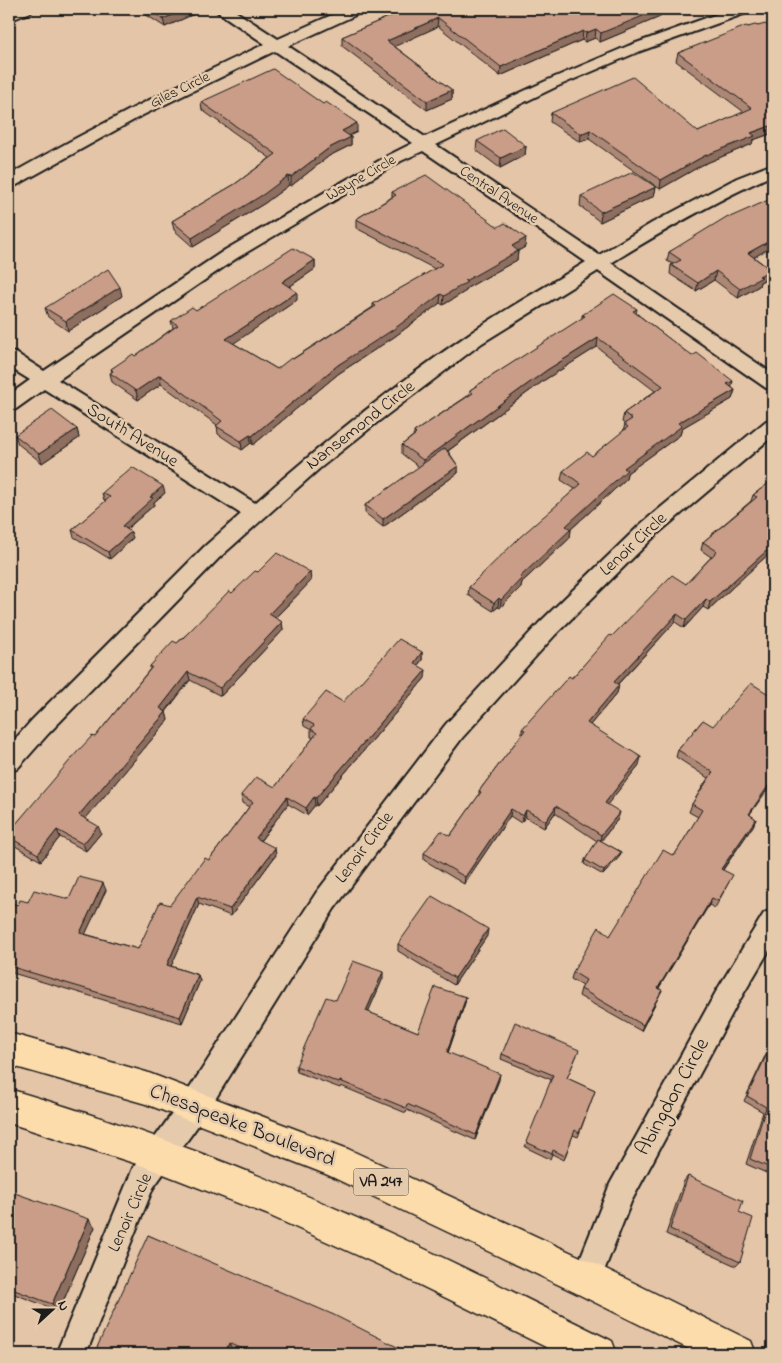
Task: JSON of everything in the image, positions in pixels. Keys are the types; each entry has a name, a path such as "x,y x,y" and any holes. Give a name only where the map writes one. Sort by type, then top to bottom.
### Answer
{"main road":[{"name":"Chesapeake Boulevard","path":"9,1049 138,1086 336,1161 588,1279 738,1354"},
{"path":"9,1106 160,1155 264,1196 361,1238 599,1354"}],"street":[{"path":"9,17 26,9"},
{"name":"Central Avenue","path":"223,9 690,324 773,383"},
{"name":"Giles Circle","path":"9,182 64,149 162,99 276,44 357,9"},
{"name":"Wayne Circle","path":"9,404 231,254 396,158 553,83 633,49 744,9"},
{"name":"Nansemond Circle","path":"9,762 40,727 212,552 255,513 372,416 475,339 597,262 743,182 773,169"},
{"name":"South Avenue","path":"9,358 255,513"},
{"name":"Lenoir Circle","path":"71,1354 143,1178 194,1107 324,901 454,730 547,629 649,529 773,426"},
{"name":"Abingdon Circle","path":"588,1279 620,1194 726,999 773,921"}],"building":[{"path":"148,9 186,9 163,19"},
{"path":"407,9 660,9 601,33 596,29 586,33 583,31 501,67 437,17 387,41 452,90 427,101 342,37"},
{"path":"765,24 773,29 773,125 751,133 755,136 704,156 661,180 590,130 581,134 551,113 633,77 698,132 752,108 678,53 746,26"},
{"path":"273,69 323,104 326,102 357,123 342,131 351,137 329,148 291,177 288,176 264,194 192,238 172,221 235,184 276,154 201,102"},
{"path":"503,128 526,146 501,158 477,141"},
{"path":"633,172 656,187 601,212 581,196"},
{"path":"426,175 498,227 505,223 526,238 512,246 518,251 465,281 467,282 444,296 441,294 394,329 338,365 252,436 250,435 241,441 216,426 222,421 160,375 136,391 110,373 113,371 111,369 133,354 135,356 178,325 171,321 192,307 196,310 293,248 315,260 282,282 297,292 226,339 277,369 291,358 293,359 376,306 373,304 443,264 356,219 396,195 392,192"},
{"path":"773,198 773,239 748,253 771,270 759,276 762,277 740,289 716,271 698,283 671,265 681,260 669,252 728,216 730,217"},
{"path":"108,269 120,287 66,321 45,308"},
{"path":"614,294 637,309 633,311 692,356 697,353 733,381 727,384 735,390 678,423 682,426 624,468 627,470 566,526 571,529 520,577 522,578 501,600 499,598 494,603 469,587 520,537 581,484 563,471 587,452 592,456 628,427 624,424 632,419 624,413 663,386 598,338 547,370 423,460 402,445 416,434 414,432 473,393 470,390 585,316 582,315"},
{"path":"52,410 77,429 39,454 15,435"},
{"path":"445,448 458,466 383,519 365,505"},
{"path":"132,467 163,486 150,497 153,498 122,526 131,532 108,552 72,530 110,497 102,493"},
{"path":"773,480 773,545 710,602 706,599 686,620 677,614 614,682 619,685 587,723 641,757 605,803 620,812 601,835 556,806 546,821 526,810 523,816 511,809 465,877 424,853 441,831 450,836 481,792 479,791 525,730 522,729 569,676 572,678 610,635 612,636 672,575 686,584 717,551 703,542 757,497 753,495"},
{"path":"277,553 310,572 269,614 282,622 220,688 188,672 160,708 166,712 79,815 98,826 83,844 57,830 38,854 9,837 9,832 78,751 92,736 95,737 152,667 150,666 173,641 177,643 183,638 229,591 232,593 255,571 258,572"},
{"path":"399,639 422,652 414,663 426,670 306,808 287,797 256,838 275,848 230,909 197,897 167,965 198,975 180,1017 9,966 9,903 18,905 20,900 28,902 34,890 69,899 79,877 103,883 80,933 138,949 160,902 170,905 205,858 209,860 253,802 241,795 256,777 275,787 317,733 311,729 314,725 303,719 326,692 343,702"},
{"path":"751,683 770,695 773,692 773,779 749,814 756,819 721,869 733,875 718,901 712,898 658,988 662,990 643,1025 581,989 586,980 573,972 599,927 610,936 663,850 674,856 702,810 692,804 713,772 678,750 703,720 713,726"},
{"path":"598,839 621,852 604,871 585,860"},
{"path":"432,896 488,929 455,978 398,944"},
{"path":"353,961 383,972 366,1011 418,1032 435,987 466,997 447,1052 500,1074 476,1135 407,1104 406,1108 340,1081 339,1083 296,1066 326,997 336,1000"},
{"path":"515,1022 579,1050 567,1078 595,1091 579,1133 575,1130 565,1156 553,1150 552,1154 526,1142 553,1075 502,1054"},
{"path":"773,1048 773,1169 750,1159 766,1107 747,1096 768,1052 770,1054"},
{"path":"688,1176 743,1201 739,1212 753,1218 740,1262 670,1229"},
{"path":"9,1191 89,1219 52,1304 9,1288"},
{"path":"148,1235 334,1315 411,1354 254,1354 229,1343 225,1354 94,1354"}]}
